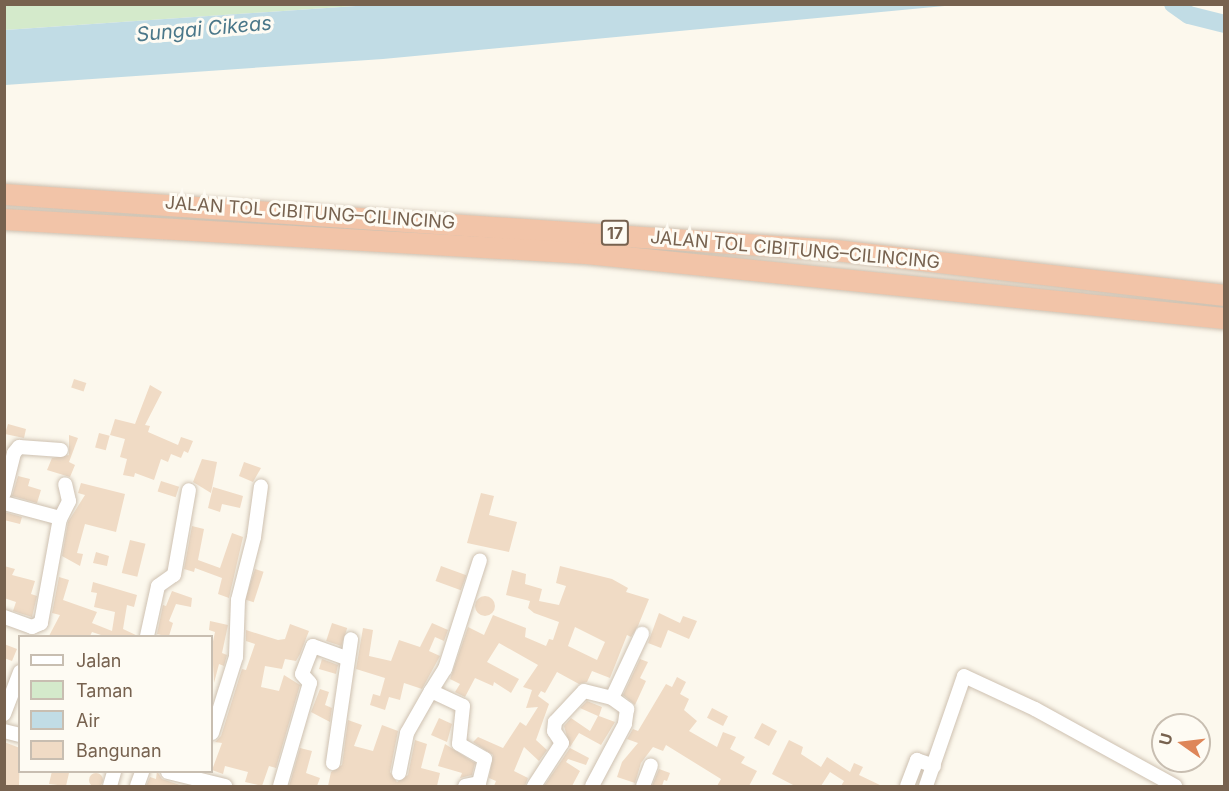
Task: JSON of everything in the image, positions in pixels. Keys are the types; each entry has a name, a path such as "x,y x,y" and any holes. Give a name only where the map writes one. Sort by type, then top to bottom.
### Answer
{"highway":[{"name":"JALAN TOL CIBITUNG–CILINCING","path":"4,194 612,233 835,250 1224,295"},
{"name":"JALAN TOL CIBITUNG–CILINCING","path":"4,219 586,253 1224,318"},
{"path":"1030,274 1224,280"}],"street":[{"path":"4,493 14,453 19,447 61,450"},
{"path":"4,617 34,632 43,619 48,568 60,519 69,501 65,484"},
{"path":"213,730 236,657 238,600 254,537 261,486"},
{"path":"147,635 158,586 174,575 189,490"},
{"path":"4,503 53,514 60,519"},
{"path":"399,773 407,733 445,669 480,560"},
{"path":"612,698 642,634"},
{"path":"333,763 351,639"},
{"path":"279,786 309,683 302,674 313,646 348,659"},
{"path":"926,786 964,676 1035,709 1175,786"},
{"path":"4,714 18,677"},
{"path":"431,691 463,707 459,744 485,759 479,783 465,786"},
{"path":"534,786 562,743 554,731 555,722 579,693 612,698 627,709 625,724 592,786"},
{"path":"908,786 916,760 934,766"},
{"path":"643,786 651,765"},
{"path":"175,773 225,786"}],"green space":[{"path":"5,5 370,5 5,30"}],"water":[{"name":"Sungai Cikeas","path":"370,5 955,5 383,59 5,85 5,30"}],"building":[{"path":"74,379 86,383 84,392 71,388"},
{"path":"150,385 162,392 145,425 150,426 148,432 178,445 181,437 193,441 188,453 184,451 181,458 171,454 168,462 161,459 154,480 135,473 134,477 123,475 127,459 120,457 125,439 110,435 115,419 135,424"},
{"path":"8,424 26,429 24,438 5,434"},
{"path":"99,433 110,436 106,450 95,447"},
{"path":"69,435 78,438 69,462 75,465 70,477 47,470 52,458 69,455"},
{"path":"202,459 217,462 211,493 193,482"},
{"path":"244,462 261,468 253,482 239,476"},
{"path":"18,476 30,479 28,486 41,490 37,503 12,496"},
{"path":"161,481 179,487 176,497 158,491"},
{"path":"81,483 125,494 116,532 85,524 77,553 83,554 80,566 62,556 68,522 85,495 78,493"},
{"path":"213,487 243,496 240,508 222,504 220,512 208,508"},
{"path":"481,493 494,496 489,515 517,522 509,552 467,543"},
{"path":"4,512 22,517 20,524 4,520"},
{"path":"192,526 204,529 198,560 220,568 232,533 243,537 229,598 218,594 222,578 195,568 194,572 184,569"},
{"path":"130,540 146,544 137,577 122,573"},
{"path":"96,552 109,556 107,566 93,563"},
{"path":"4,566 15,569 12,575 35,581 31,594 37,596 32,617 13,611 16,602 4,598"},
{"path":"441,566 466,575 461,590 436,581"},
{"path":"560,566 612,579 628,588 626,592 649,599 638,626 631,637 627,635 610,678 592,671 587,682 579,684 557,672 545,693 541,691 538,696 549,704 536,740 547,750 539,761 524,747 514,771 528,778 525,786 494,786 496,781 489,778 493,755 473,742 478,737 503,748 520,722 526,726 538,707 526,708 532,690 523,687 538,665 499,643 487,662 519,679 511,693 494,682 493,686 475,678 465,697 455,692 460,684 450,679 468,627 484,635 493,615 526,628 525,637 546,646 549,639 553,640 559,622 534,613 528,608 530,601 506,595 512,570 526,574 525,584 542,589 539,601 559,605 566,586 556,583","holes":["575,627 605,642 597,660 568,646"]},
{"path":"255,569 264,572 254,602 245,599"},
{"path":"59,577 69,580 63,600 97,612 92,623 112,631 115,612 94,607 97,593 91,592 93,582 137,595 134,607 127,605 123,629 136,635 101,635 92,632 90,635 50,635 60,615 52,613"},
{"path":"172,591 192,598 191,607 176,604 169,621 173,623 169,635 161,635 157,634 163,605 166,606"},
{"path":"485,596 492,599 495,606 492,613 485,616 478,613 475,606 478,599"},
{"path":"659,613 680,623 683,616 697,621 689,639 668,630 661,648 648,643"},
{"path":"210,621 228,625 222,653 227,655 224,666 219,664 214,683 213,641 215,632 209,630"},
{"path":"332,623 347,628 341,646 326,641"},
{"path":"432,623 448,630 444,641 435,637 429,651 440,656 422,689 404,683 400,700 389,697 385,710 370,705 373,694 380,696 385,678 356,669 363,628 373,630 369,656 391,661 399,640 420,647"},
{"path":"290,624 309,631 296,661 285,659 282,669 265,666 261,687 279,691 284,675 300,685 276,768 269,766 262,786 245,782 248,772 225,766 223,774 213,770 222,743 215,742 221,736 242,669 246,670 255,644 246,641 246,630 278,640 285,639"},
{"path":"4,644 17,649 12,661 4,658"},
{"path":"322,659 338,665 336,674 319,669"},
{"path":"640,659 648,662 640,678 646,681 635,705 623,695"},
{"path":"677,677 686,682 680,694 689,699 684,710 697,721 689,731 717,747 723,732 736,737 730,749 745,757 741,763 757,771 749,786 717,786 721,779 666,745 663,751 653,747 641,763 635,783 617,777 622,762 638,743 627,739 633,729 638,731 666,684 672,687"},
{"path":"320,689 329,692 325,705 332,708 330,722 311,712"},
{"path":"587,701 602,707 599,716 615,722 601,745 579,733 570,747 564,726 571,718 590,731 598,716 580,708"},
{"path":"712,708 728,716 723,726 707,718"},
{"path":"439,718 452,724 447,742 431,735"},
{"path":"348,720 362,725 354,746 373,751 382,725 398,731 390,772 397,782 408,775 415,740 427,744 421,768 440,773 437,786 328,786 331,772 342,765"},
{"path":"762,723 777,731 769,746 754,738"},
{"path":"789,740 803,747 801,754 821,767 827,757 850,772 854,763 863,767 859,775 882,786 841,786 844,781 830,772 821,786 795,786 772,774"},
{"path":"4,742 18,747 19,773 19,786 4,786"},
{"path":"445,744 475,763 472,775 460,778 462,773 438,766"},
{"path":"300,748 312,751 306,773 320,778 317,786 289,786"},
{"path":"570,748 589,758 586,765 568,759 566,762 580,771 572,786 544,786"},
{"path":"659,769 670,773 667,781 664,780 662,786 652,786"},
{"path":"52,773 69,773 66,786 49,784"},
{"path":"96,773 101,775 103,780 101,785 96,787 91,785 89,780 91,775"},
{"path":"158,773 162,779 183,786 146,786 150,777 156,779"}],"waterway":[{"path":"1173,4 1189,15 1224,24"}]}
